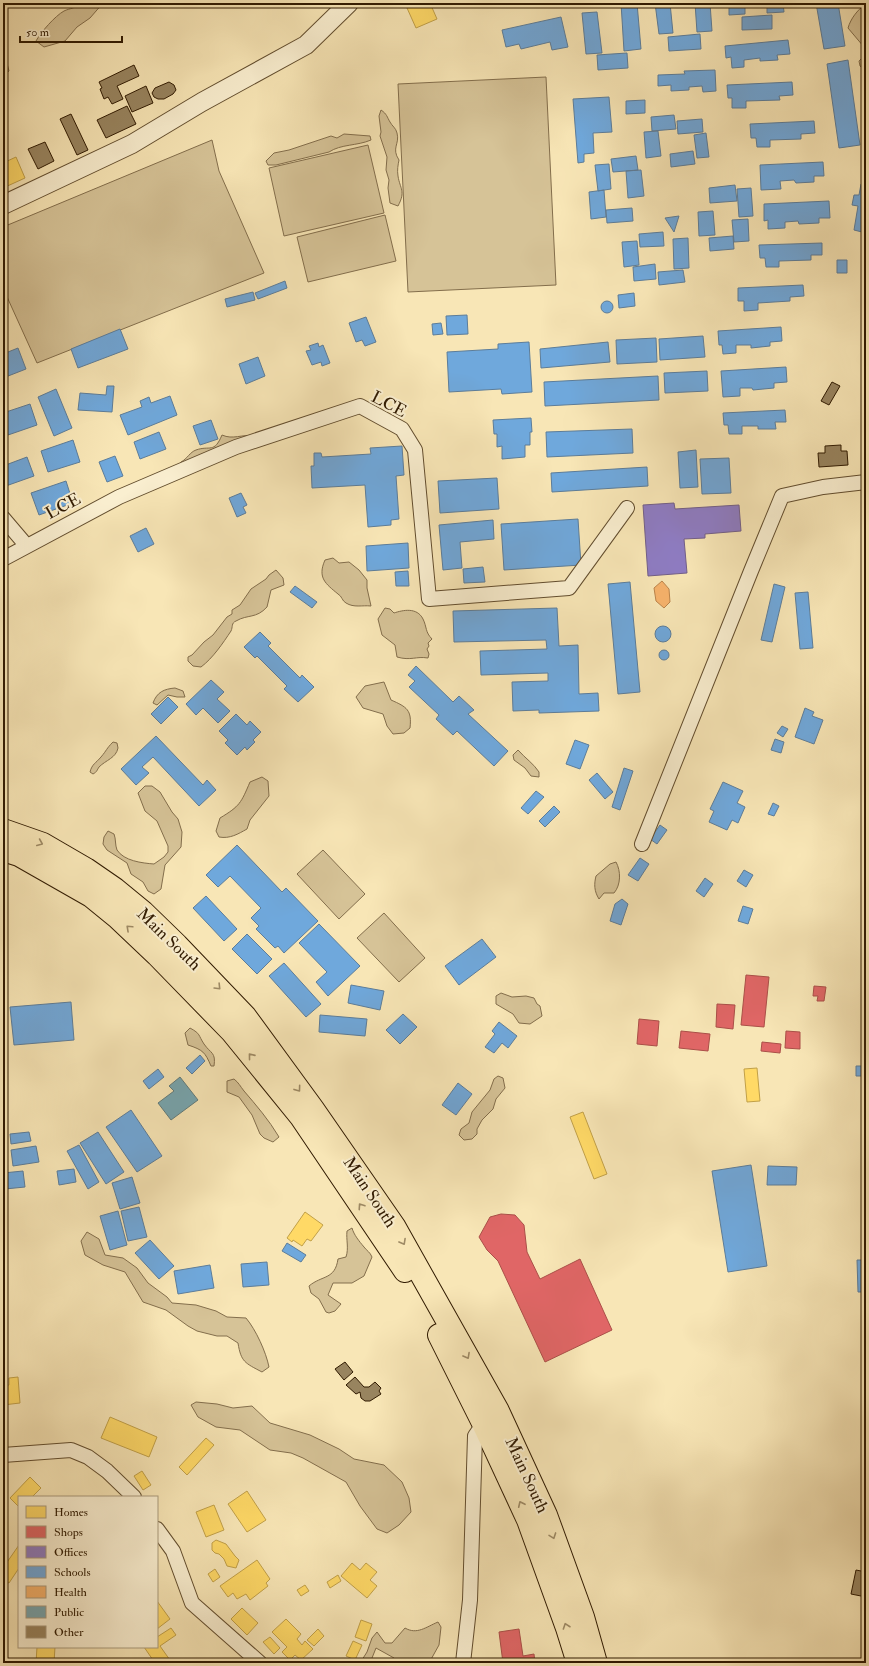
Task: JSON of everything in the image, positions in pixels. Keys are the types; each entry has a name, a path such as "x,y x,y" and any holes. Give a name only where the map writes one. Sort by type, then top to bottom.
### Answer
{"highway":[{"name":"Main South","path":"3,830 43,844 86,869 143,912 177,945 245,1016 313,1109 394,1226 490,1417 567,1628 578,1663"},
{"name":"Main South","path":"3,850 19,855 91,896 118,918 157,955 232,1032 301,1117 415,1286 546,1515 583,1617 596,1663"}],"street":[{"path":"3,205 132,144 202,102 306,45 349,3"},
{"name":"LCE","path":"3,559 119,497 236,447 360,406 402,429 415,450 429,599 569,588 627,508"},
{"path":"642,844 782,496 823,487 866,482"},
{"path":"3,518 26,546"},
{"path":"463,1663 470,1600 475,1436 490,1417"},
{"path":"3,1454 71,1450 88,1457 107,1471 133,1496"},
{"path":"158,1530 173,1552 192,1603 260,1663"}],"shaded area":[{"path":"80,3 103,3 90,18 77,27 65,41 44,47 36,41 57,17 64,11"},
{"path":"865,4 866,71 860,66 859,61 863,57 864,47 848,28 859,9"},
{"path":"3,48 9,71 3,76"},
{"path":"546,77 556,285 408,292 398,84"},
{"path":"381,110 386,114 396,130 398,137 396,152 399,160 398,174 402,197 398,206 390,203 388,188 389,180 386,170 387,157 380,136 379,116"},
{"path":"344,134 370,136 371,140 276,165 268,165 266,161 274,153 289,150 331,136 337,138"},
{"path":"212,140 219,171 264,273 37,363 3,288 3,227"},
{"path":"368,145 384,213 284,236 269,168"},
{"path":"385,215 396,261 308,282 297,237"},
{"path":"222,435 230,437 253,436 180,466 181,462 194,451 211,448 217,445"},
{"path":"333,558 339,563 349,562 359,570 367,580 367,588 371,606 349,605 327,584 322,576 323,566 325,560"},
{"path":"276,570 283,578 284,585 271,590 267,607 256,615 234,622 231,631 210,659 201,667 193,666 188,661 188,657 213,635 227,617 232,614 232,610 240,605 251,589"},
{"path":"385,608 390,609 394,613 410,610 420,615 423,619 428,634 432,639 428,643 428,658 406,659 397,657 395,645 382,635 378,619"},
{"path":"384,682 391,700 405,707 409,713 410,728 404,733 393,734 387,726 383,714 363,708 356,697 365,686"},
{"path":"175,688 183,691 185,697 168,695 157,705 153,703 161,692 167,689"},
{"path":"113,742 117,743 118,748 115,754 93,774 90,772 93,765"},
{"path":"518,750 537,769 539,772 539,777 531,776 525,768 514,760 513,755"},
{"path":"262,777 268,781 269,796 250,820 247,829 230,837 219,837 216,831 220,818 236,807 250,782"},
{"path":"145,786 152,786 160,792 178,819 182,832 181,847 165,865 161,889 154,894 148,891 143,882 131,874 127,863 107,850 103,844 104,837 108,831 114,834 116,848 120,854 134,861 144,863 154,864 168,852 168,846 157,821 145,811 138,793"},
{"path":"323,850 365,894 339,919 297,874"},
{"path":"616,862 620,878 618,886 614,893 604,893 599,899 595,888 596,876 610,864"},
{"path":"384,913 425,958 399,982 357,938"},
{"path":"501,993 512,997 526,996 534,998 540,1006 542,1016 530,1024 519,1023 513,1014 496,1004 496,996"},
{"path":"190,1028 198,1033 204,1044 214,1056 214,1066 211,1066 203,1052 188,1045 185,1033"},
{"path":"498,1076 503,1078 505,1088 496,1099 493,1109 482,1120 477,1129 477,1134 472,1139 464,1140 459,1135 461,1129 469,1123 472,1112 490,1090 494,1079"},
{"path":"234,1079 262,1113 279,1137 273,1142 264,1138 260,1134 252,1115 239,1097 227,1092 227,1081"},
{"path":"352,1228 357,1238 372,1257 364,1276 352,1283 333,1283 328,1295 341,1304 335,1311 329,1313 326,1312 319,1299 311,1293 309,1286 331,1274 334,1271 338,1259 346,1257 347,1231"},
{"path":"87,1232 99,1239 105,1255 123,1258 137,1268 148,1283 167,1297 172,1303 196,1305 216,1311 227,1317 246,1318 260,1341 269,1367 262,1372 248,1364 242,1358 238,1343 227,1336 217,1336 197,1331 166,1310 143,1302 125,1272 103,1265 85,1255 81,1241"},
{"path":"196,1402 217,1404 233,1408 252,1406 270,1423 310,1435 339,1449 354,1459 384,1465 402,1482 409,1498 411,1512 399,1525 387,1533 377,1529 360,1506 346,1482 303,1458 291,1453 270,1450 240,1430 216,1427 198,1417 191,1405"},
{"path":"438,1622 441,1627 439,1645 429,1663 398,1663 394,1658 376,1648 370,1663 360,1663 367,1652 372,1638 377,1632 385,1643 392,1643 405,1628 414,1631"}],"building: Homes":[{"path":"417,3 430,3 437,19 416,28 407,8"},
{"path":"16,157 25,178 3,188 3,163"},
{"path":"757,1068 760,1101 747,1102 744,1069"},
{"path":"583,1112 607,1174 594,1179 570,1117"},
{"path":"305,1212 323,1225 311,1241 307,1239 302,1246 287,1238"},
{"path":"18,1377 20,1403 3,1405 3,1386 9,1385 9,1378"},
{"path":"110,1417 157,1437 149,1457 101,1438"},
{"path":"206,1438 214,1445 187,1475 179,1467"},
{"path":"142,1471 151,1485 143,1490 134,1476"},
{"path":"30,1477 41,1488 33,1496 18,1496 18,1506 10,1498"},
{"path":"247,1491 266,1520 247,1532 228,1504"},
{"path":"214,1505 224,1530 206,1537 196,1512"},
{"path":"216,1540 226,1544 239,1560 236,1568 227,1566 224,1559 212,1550 212,1543"},
{"path":"18,1546 18,1570 9,1583 3,1580 3,1568"},
{"path":"257,1560 270,1579 266,1583 268,1586 250,1600 246,1594 237,1599 233,1593 228,1597 220,1586"},
{"path":"352,1563 360,1570 366,1563 377,1572 370,1580 377,1586 367,1598 341,1576"},
{"path":"215,1569 220,1577 213,1582 208,1574"},
{"path":"338,1575 341,1581 330,1588 327,1582"},
{"path":"305,1585 309,1591 301,1596 297,1590"},
{"path":"158,1602 170,1619 158,1628"},
{"path":"242,1608 258,1623 247,1635 231,1619"},
{"path":"286,1619 301,1634 297,1639 302,1645 305,1641 313,1649 301,1660 295,1655 290,1660 282,1652 287,1647 272,1632"},
{"path":"361,1620 372,1624 366,1641 355,1637"},
{"path":"171,1628 176,1635 160,1646 172,1663 155,1663 145,1648 158,1648 158,1636"},
{"path":"318,1629 324,1636 314,1646 307,1640"},
{"path":"270,1637 280,1648 274,1654 263,1642"},
{"path":"353,1641 362,1645 355,1660 346,1656"},
{"path":"37,1648 55,1648 54,1663 36,1663"},
{"path":"201,1660 215,1660 215,1663 201,1663"}],"building: Shops":[{"path":"746,975 769,977 764,1027 741,1025"},
{"path":"814,986 826,987 824,1001 817,1001 818,996 813,996"},
{"path":"717,1004 735,1005 733,1029 716,1027"},
{"path":"639,1019 659,1021 657,1046 637,1044"},
{"path":"681,1031 710,1034 708,1051 679,1048"},
{"path":"786,1031 800,1032 800,1049 785,1048"},
{"path":"762,1042 781,1044 780,1053 761,1051"},
{"path":"501,1214 515,1215 524,1225 527,1252 540,1279 580,1259 612,1330 545,1362 498,1261 487,1250 479,1237 490,1217"},
{"path":"519,1629 523,1656 534,1654 535,1663 503,1663 499,1632"}],"building: Offices":[{"path":"674,503 675,509 739,505 741,531 705,534 705,538 684,539 687,573 648,576 643,505"}],"building: Schools":[{"path":"621,3 637,3 641,49 624,51"},
{"path":"655,3 670,3 673,33 659,34"},
{"path":"695,3 710,3 712,31 697,32"},
{"path":"729,3 745,3 745,14 729,15"},
{"path":"767,3 783,3 784,12 767,13"},
{"path":"816,3 838,3 845,46 824,49"},
{"path":"597,12 602,53 586,54 582,13"},
{"path":"772,15 772,29 742,30 742,17"},
{"path":"561,17 568,47 552,50 550,42 521,49 519,44 506,47 502,30"},
{"path":"700,34 701,49 669,51 668,37"},
{"path":"788,40 790,54 777,55 778,60 760,61 760,58 744,60 744,67 732,68 731,57 726,58 725,46"},
{"path":"627,53 628,68 598,70 597,55"},
{"path":"848,60 860,145 839,148 827,64"},
{"path":"715,70 716,91 703,92 702,86 689,87 689,90 671,91 671,85 658,86 658,75 685,74 684,71"},
{"path":"792,82 793,95 779,96 780,100 746,101 746,108 732,108 732,98 728,98 727,85"},
{"path":"609,97 612,132 593,133 594,153 584,154 584,162 578,163 573,99"},
{"path":"645,100 645,113 626,114 626,101"},
{"path":"674,115 676,129 652,131 651,117"},
{"path":"702,119 703,132 678,134 677,121"},
{"path":"814,121 815,133 801,134 801,139 770,140 770,147 757,147 756,138 751,138 750,124"},
{"path":"658,131 661,156 646,158 644,132"},
{"path":"706,133 709,157 697,158 694,135"},
{"path":"693,151 695,164 671,167 670,154"},
{"path":"636,156 638,170 613,172 611,159"},
{"path":"823,162 824,176 814,176 814,182 796,183 794,180 780,181 781,189 761,190 760,165"},
{"path":"609,164 611,189 598,191 595,165"},
{"path":"641,170 644,196 628,198 626,171"},
{"path":"861,184 866,185 866,202 862,232 854,230 858,206 852,205 854,195 859,195"},
{"path":"735,185 737,201 710,203 709,188"},
{"path":"751,188 753,216 739,217 737,189"},
{"path":"604,190 606,217 591,219 589,192"},
{"path":"829,201 830,218 819,218 819,223 799,224 798,221 785,222 785,228 768,229 768,220 764,221 764,204"},
{"path":"632,208 633,221 607,223 606,210"},
{"path":"713,211 715,235 699,236 698,212"},
{"path":"679,216 674,232 665,218"},
{"path":"748,219 749,241 734,242 732,220"},
{"path":"663,232 664,246 640,247 639,234"},
{"path":"733,236 734,249 710,251 709,238"},
{"path":"688,238 689,268 674,269 673,239"},
{"path":"637,241 639,265 624,267 622,242"},
{"path":"822,243 822,255 811,255 811,260 779,261 779,267 766,267 765,258 760,258 759,245"},
{"path":"837,260 847,260 847,273 837,273"},
{"path":"655,264 656,279 634,281 633,267"},
{"path":"683,270 685,282 659,285 658,272"},
{"path":"285,281 287,288 258,299 255,293"},
{"path":"803,285 804,296 790,297 790,301 758,303 758,310 744,311 744,301 738,301 738,288"},
{"path":"253,292 255,300 227,307 225,299"},
{"path":"634,293 635,306 619,308 618,295"},
{"path":"607,301 611,303 613,307 611,311 607,313 603,311 601,307 603,303"},
{"path":"467,315 468,334 447,335 446,316"},
{"path":"366,317 376,342 365,346 362,340 356,342 349,323"},
{"path":"441,323 443,334 433,335 432,324"},
{"path":"781,327 782,341 770,342 770,346 751,348 751,345 736,345 736,353 723,354 722,345 719,345 718,331"},
{"path":"120,329 128,349 78,368 71,349"},
{"path":"703,336 705,357 660,360 659,339"},
{"path":"656,338 657,362 617,364 616,340"},
{"path":"529,342 532,392 502,394 501,389 449,392 447,352 498,349 498,344"},
{"path":"608,342 610,362 541,368 540,349"},
{"path":"318,343 319,347 323,345 330,363 322,366 321,362 312,365 306,351 311,350 309,346"},
{"path":"18,348 26,369 3,378 3,354"},
{"path":"258,357 265,376 246,384 239,364"},
{"path":"786,367 787,382 774,383 774,388 753,390 752,388 740,388 740,396 723,397 721,371"},
{"path":"707,371 708,391 665,393 664,373"},
{"path":"658,376 659,400 545,406 544,382"},
{"path":"107,386 114,386 112,412 78,410 80,393 106,395"},
{"path":"56,389 72,428 54,436 38,397"},
{"path":"170,396 177,415 128,435 120,415 142,407 140,401 149,397 151,403"},
{"path":"30,404 37,425 8,435 3,413"},
{"path":"785,410 786,422 775,422 776,429 758,429 758,426 742,426 742,434 729,434 728,425 724,425 723,413"},
{"path":"531,418 532,432 530,432 530,445 525,445 525,457 502,459 502,446 497,447 497,434 494,434 493,420"},
{"path":"211,420 218,439 200,445 193,426"},
{"path":"632,429 633,453 547,457 546,432"},
{"path":"159,432 166,449 140,459 134,442"},
{"path":"73,440 80,462 48,472 41,451"},
{"path":"402,446 404,475 396,476 399,519 391,520 391,525 368,527 365,485 312,488 311,466 314,466 314,453 321,453 322,457 371,454 370,448"},
{"path":"696,450 698,487 680,488 678,452"},
{"path":"115,456 123,476 107,482 99,462"},
{"path":"27,457 34,476 3,487 3,466"},
{"path":"729,458 731,493 702,494 700,459"},
{"path":"647,467 648,486 552,492 551,473"},
{"path":"497,478 499,509 440,513 438,481"},
{"path":"66,481 73,503 39,515 31,493"},
{"path":"241,493 247,505 243,507 246,513 237,517 229,498"},
{"path":"578,519 581,565 504,570 501,524"},
{"path":"493,520 494,539 460,542 462,568 443,570 439,525"},
{"path":"146,528 154,544 138,552 130,536"},
{"path":"408,543 409,568 367,571 366,546"},
{"path":"483,567 485,582 464,583 463,569"},
{"path":"408,571 409,586 396,586 395,572"},
{"path":"630,582 640,692 618,694 608,584"},
{"path":"774,584 785,587 772,642 761,640"},
{"path":"295,586 317,602 312,608 290,592"},
{"path":"808,592 813,648 800,649 795,593"},
{"path":"557,608 559,646 578,645 579,694 598,693 599,711 539,713 539,710 513,711 512,682 548,681 548,673 481,675 480,651 547,649 546,640 454,642 453,611"},
{"path":"663,626 670,631 671,634 666,641 663,642 656,637 655,634 660,627"},
{"path":"260,632 271,643 268,646 300,678 302,675 314,687 298,702 284,689 287,686 257,656 255,658 244,647"},
{"path":"664,650 669,655 664,660 659,655"},
{"path":"416,666 453,702 459,696 474,710 468,714 508,751 494,766 457,731 453,735 436,719 439,715 409,687 415,681 408,675"},
{"path":"211,680 224,692 217,699 230,711 218,723 203,708 196,715 186,704"},
{"path":"168,697 178,707 161,724 151,714"},
{"path":"805,708 814,712 812,716 823,720 814,744 795,737"},
{"path":"236,714 247,725 250,721 261,732 253,740 255,742 247,750 245,747 237,755 225,743 228,740 219,731"},
{"path":"782,726 788,729 783,737 777,733"},
{"path":"156,736 203,785 207,780 216,790 199,806 153,757 142,767 149,773 136,785 121,769"},
{"path":"775,739 784,742 781,753 771,750"},
{"path":"575,740 589,745 580,769 566,764"},
{"path":"624,768 633,771 620,810 612,807"},
{"path":"597,773 613,792 605,799 589,780"},
{"path":"723,782 743,791 737,803 745,807 738,823 732,820 727,830 709,822 714,811 710,809"},
{"path":"536,791 544,797 528,814 521,808"},
{"path":"773,803 779,806 774,816 768,814"},
{"path":"554,806 560,812 545,827 539,821"},
{"path":"660,825 667,830 657,844 650,839"},
{"path":"237,845 282,892 286,888 318,921 284,953 278,946 275,948 256,929 259,926 251,918 261,908 230,876 218,887 206,875"},
{"path":"640,858 649,864 638,881 628,875"},
{"path":"744,870 753,875 746,887 737,881"},
{"path":"705,878 713,884 704,897 696,891"},
{"path":"206,896 237,929 224,941 193,908"},
{"path":"622,899 628,904 621,925 610,921 615,904"},
{"path":"743,906 753,909 748,924 738,921"},
{"path":"319,924 360,966 328,996 316,982 327,972 299,943"},
{"path":"247,934 272,959 257,974 232,949"},
{"path":"482,939 496,957 459,985 445,966"},
{"path":"284,963 321,1004 306,1017 269,976"},
{"path":"351,985 384,991 380,1010 348,1003"},
{"path":"71,1002 74,1040 14,1045 10,1007"},
{"path":"403,1014 417,1027 400,1044 386,1030"},
{"path":"320,1015 367,1019 365,1036 319,1032"},
{"path":"499,1022 517,1036 508,1048 502,1043 494,1053 485,1047 495,1034 492,1031"},
{"path":"200,1055 205,1061 192,1074 186,1068"},
{"path":"856,1066 865,1066 865,1076 856,1076"},
{"path":"158,1069 164,1077 149,1089 143,1081"},
{"path":"458,1083 472,1094 456,1115 442,1105"},
{"path":"131,1110 162,1156 137,1172 106,1127"},
{"path":"29,1132 31,1141 11,1144 10,1134"},
{"path":"98,1132 124,1172 106,1184 80,1143"},
{"path":"79,1145 99,1182 88,1189 67,1151"},
{"path":"36,1146 39,1162 13,1166 11,1150"},
{"path":"751,1165 767,1266 728,1272 712,1171"},
{"path":"768,1166 797,1167 796,1185 767,1185"},
{"path":"74,1169 76,1182 59,1185 57,1171"},
{"path":"23,1171 25,1187 5,1189 3,1173"},
{"path":"132,1177 140,1203 120,1209 112,1183"},
{"path":"139,1207 147,1237 128,1241 121,1211"},
{"path":"118,1211 127,1245 110,1250 100,1216"},
{"path":"150,1240 174,1266 159,1279 135,1253"},
{"path":"287,1243 306,1255 301,1262 282,1251"},
{"path":"857,1260 866,1260 866,1292 858,1292"},
{"path":"267,1262 269,1285 243,1287 241,1264"},
{"path":"210,1265 214,1288 178,1294 174,1271"}],"building: Health":[{"path":"662,581 669,589 670,602 664,608 656,601 654,588"}],"building: Public":[{"path":"180,1077 198,1100 171,1120 158,1103 174,1091 169,1086"}],"building: Other":[{"path":"134,65 139,76 117,86 123,99 112,104 108,97 104,99 99,82"},
{"path":"169,82 174,85 176,90 173,94 164,99 154,97 152,93 155,88"},
{"path":"146,86 153,103 132,112 125,96"},
{"path":"127,106 136,124 106,138 97,120"},
{"path":"71,114 88,150 77,155 60,119"},
{"path":"45,142 54,161 38,169 28,149"},
{"path":"832,382 840,386 829,405 821,401"},
{"path":"841,445 841,451 847,451 848,465 819,467 818,453 825,453 825,446"},
{"path":"345,1362 353,1372 344,1380 335,1369"},
{"path":"355,1377 364,1387 369,1387 375,1382 381,1388 379,1391 381,1394 370,1401 365,1401 361,1398 360,1392 356,1394 346,1385"},
{"path":"856,1570 866,1572 866,1597 851,1594"}]}
